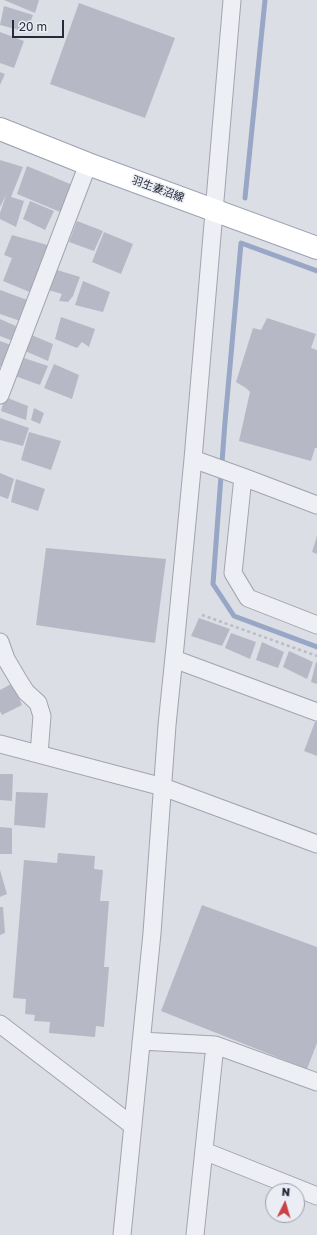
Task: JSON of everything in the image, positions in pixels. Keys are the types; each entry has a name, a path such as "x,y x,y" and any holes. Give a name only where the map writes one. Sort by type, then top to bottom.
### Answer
{"main road":[{"name":"羽生妻沼線","path":"0,129 88,164 317,248"}],"street":[{"path":"122,1235 152,933 167,725 193,459 232,0"},
{"path":"0,395 88,164"},
{"path":"193,459 317,505"},
{"path":"243,477 233,572 248,598 317,624"},
{"path":"0,642 6,659 19,681 26,692 38,703 42,716 39,754"},
{"path":"174,659 317,712"},
{"path":"0,744 163,787 317,844"},
{"path":"0,1024 133,1126"},
{"path":"141,1041 215,1045 317,1082"},
{"path":"195,1235 215,1045"},
{"path":"204,1151 317,1196"}],"path":[{"path":"202,615 317,656"}],"building":[{"path":"4,0 39,0 35,13"},
{"path":"79,3 175,38 145,118 50,84"},
{"path":"4,6 33,15 27,32 0,25"},
{"path":"0,32 24,41 14,68 0,63"},
{"path":"0,72 5,74 0,85"},
{"path":"0,160 23,167 11,197 24,201 16,227 0,219 0,213 6,195 0,207"},
{"path":"27,166 75,186 65,214 17,194"},
{"path":"30,201 54,211 45,230 23,219"},
{"path":"77,221 103,231 94,251 69,242"},
{"path":"104,232 133,244 121,274 92,262"},
{"path":"12,235 51,246 32,293 3,281 12,258 4,255"},
{"path":"54,269 80,277 73,296 68,302 59,301 62,294 45,289"},
{"path":"83,281 110,292 103,312 75,305"},
{"path":"0,290 30,301 23,322 0,314"},
{"path":"61,317 95,329 89,347 82,342 77,348 55,339"},
{"path":"267,318 316,334 311,348 317,350 317,448 315,448 311,461 239,441 250,392 236,382 253,328 261,330"},
{"path":"0,319 16,326 13,341 0,336"},
{"path":"29,334 53,344 48,361 23,350"},
{"path":"0,341 14,346 6,368 0,366"},
{"path":"21,357 48,366 40,385 15,376"},
{"path":"54,364 79,375 72,399 44,388"},
{"path":"5,397 28,406 26,420 1,411"},
{"path":"34,408 44,413 40,424 31,420"},
{"path":"0,418 29,428 23,446 0,440"},
{"path":"29,432 61,441 51,470 21,460"},
{"path":"0,473 14,479 8,499 0,496"},
{"path":"16,479 45,489 38,511 11,502"},
{"path":"317,536 317,554 312,552"},
{"path":"46,548 166,559 155,643 36,625"},
{"path":"199,618 230,629 222,646 191,636"},
{"path":"231,633 256,642 250,659 225,648"},
{"path":"262,642 284,652 278,668 256,660"},
{"path":"289,651 313,662 307,679 283,667"},
{"path":"317,662 317,684 311,682"},
{"path":"13,683 22,705 2,715 0,711 0,690"},
{"path":"315,722 317,722 317,756 304,751"},
{"path":"0,774 13,774 12,801 0,800"},
{"path":"16,792 48,793 45,828 14,825"},
{"path":"0,827 12,828 12,854 0,854"},
{"path":"58,853 95,856 94,869 103,870 100,901 109,901 104,967 109,967 104,1027 96,1026 95,1037 49,1033 50,1022 34,1021 35,1015 25,1014 26,999 13,998 24,860 57,863"},
{"path":"0,870 7,894 0,897"},
{"path":"202,905 317,947 317,1043 307,1069 161,1011"},
{"path":"0,907 3,907 5,933 0,935"}],"waterway":[{"path":"245,198 265,0"},
{"path":"317,271 241,243 225,422 213,584 234,616 317,647"}]}
